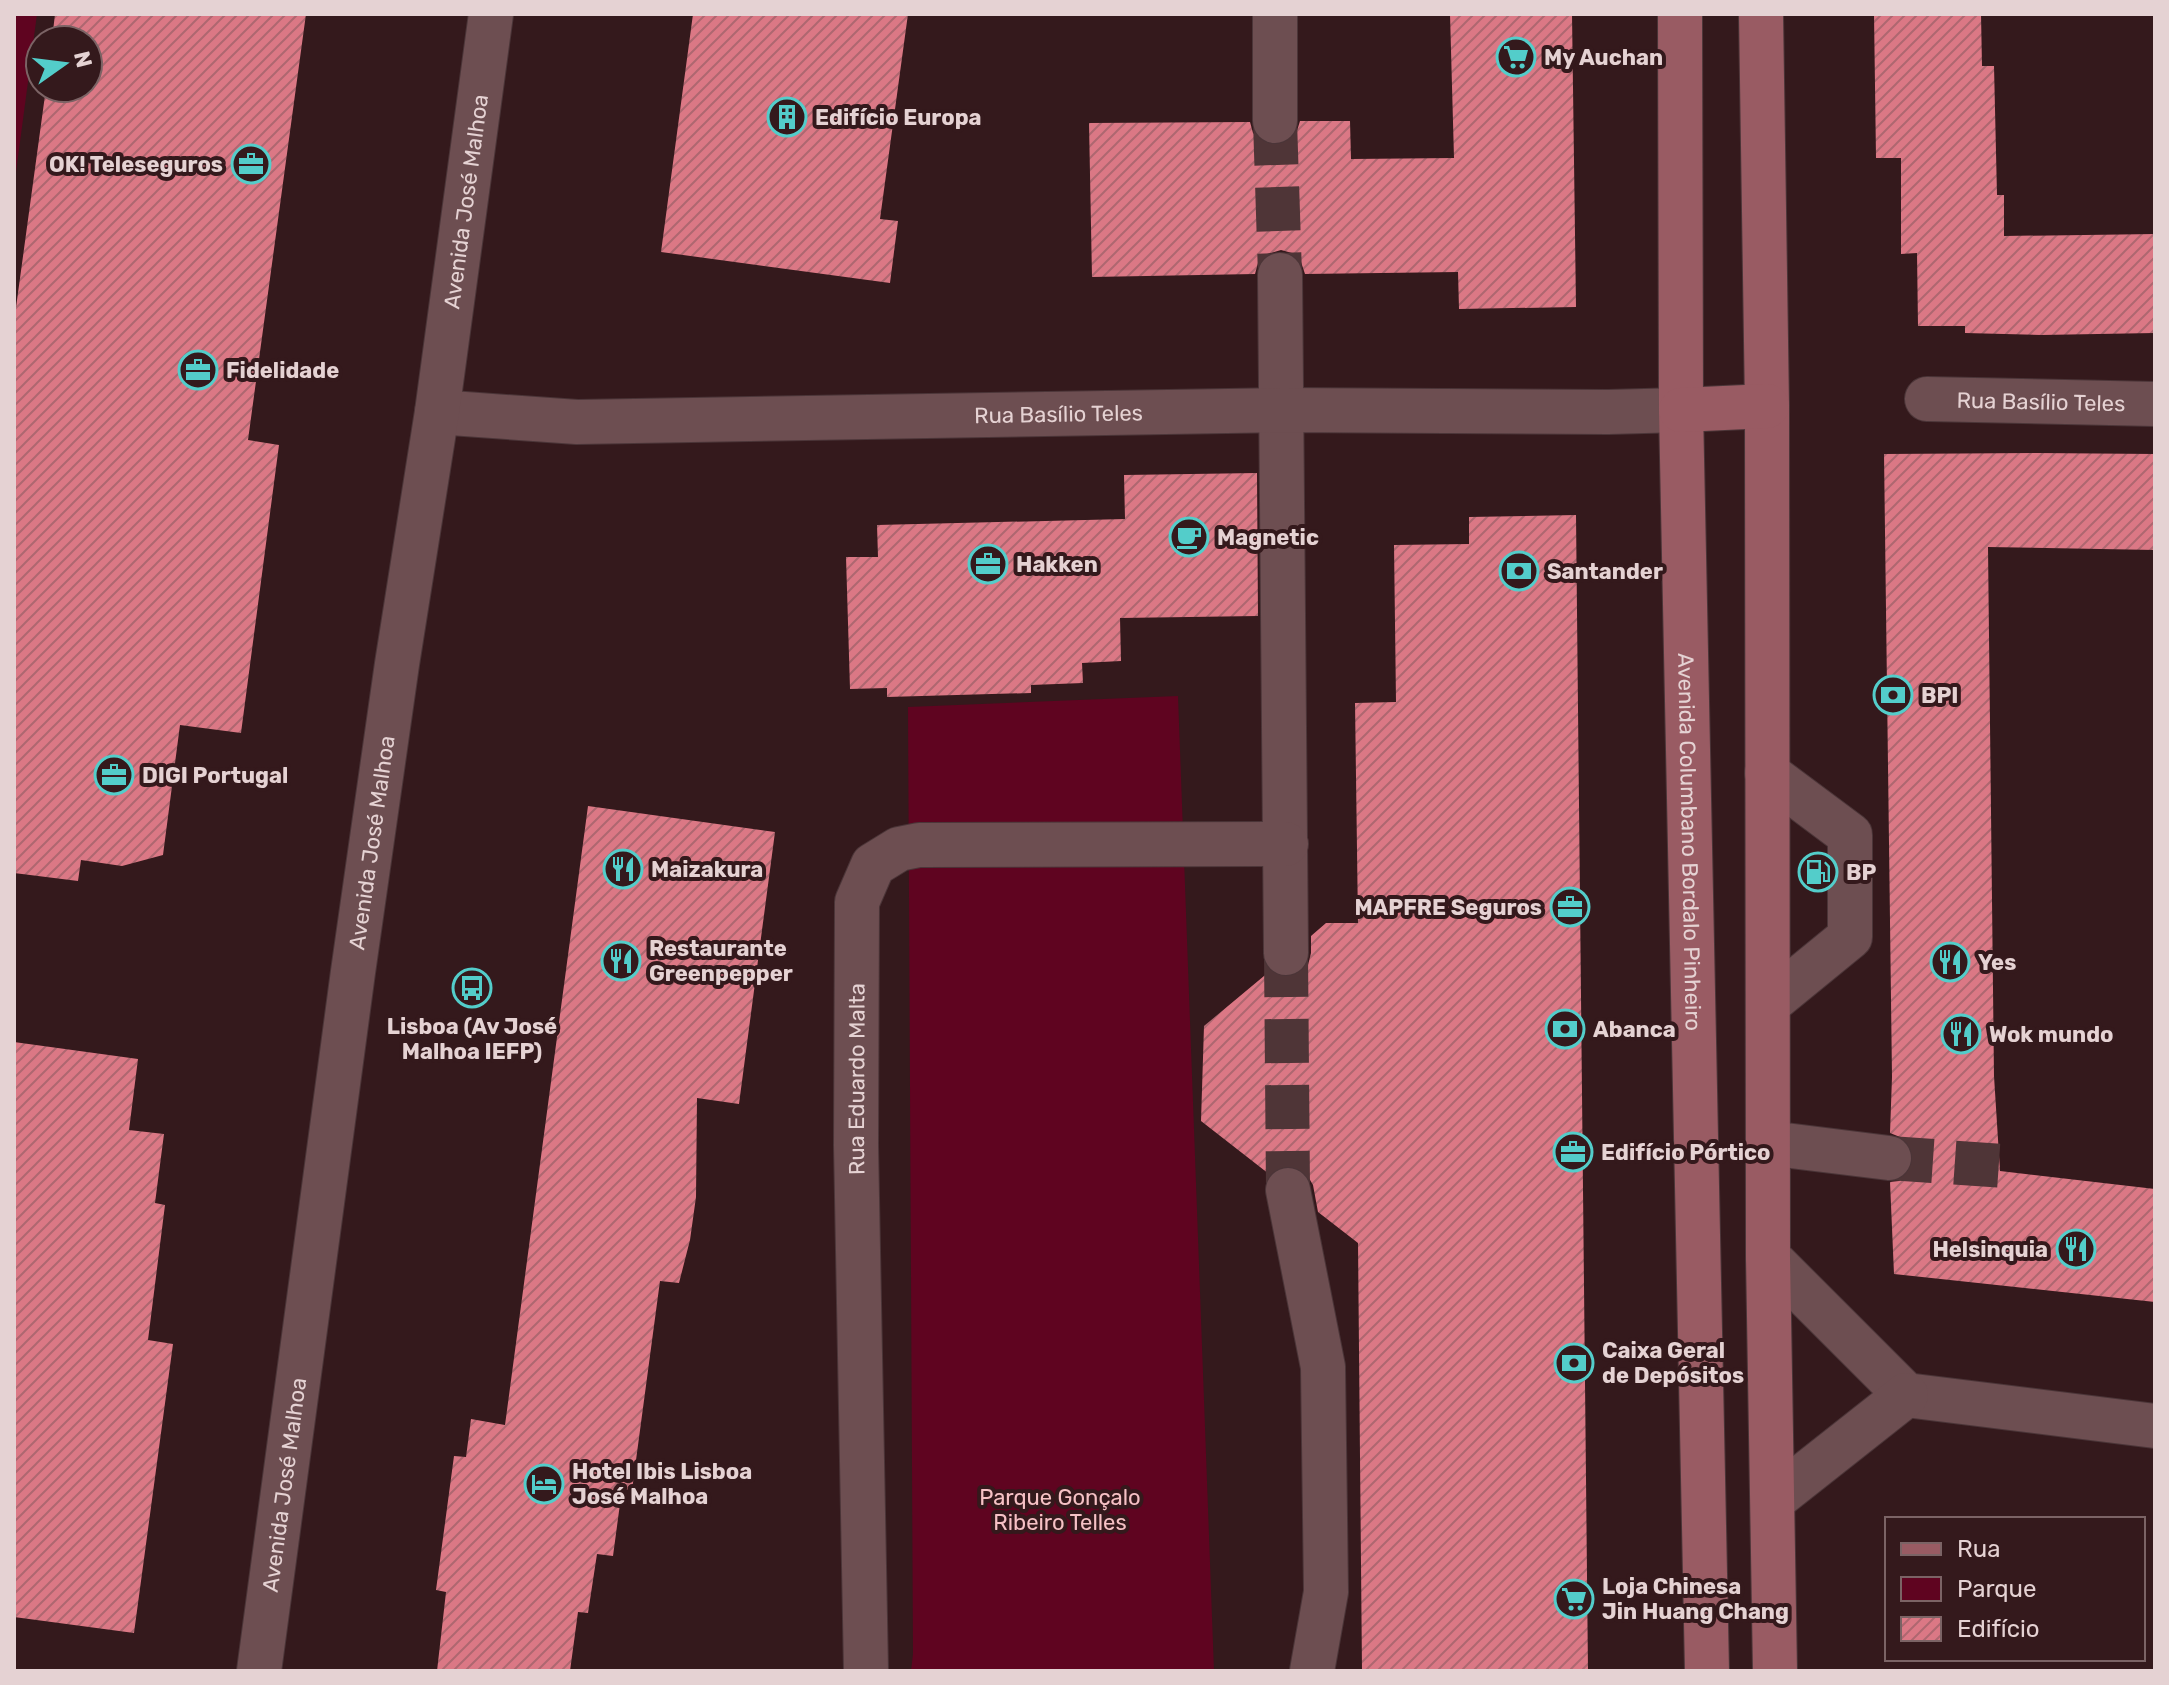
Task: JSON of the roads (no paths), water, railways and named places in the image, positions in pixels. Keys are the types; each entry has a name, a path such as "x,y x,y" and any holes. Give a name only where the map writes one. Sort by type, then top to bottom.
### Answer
{"main road":[{"name":"Avenida Columbano Bordalo Pinheiro","path":"1680,14 1681,410 1707,1671"},
{"path":"1761,14 1767,406 1768,1257 1775,1671"},
{"path":"1681,410 1767,406"},
{"path":"1705,1551 1773,1500"}],"street":[{"name":"Avenida José Malhoa","path":"259,1671 353,972 437,412 491,14"},
{"path":"1275,14 1275,121"},
{"path":"1280,275 1282,410 1264,844 1286,953"},
{"name":"Rua Basílio Teles","path":"1927,399 2155,404"},
{"name":"Rua Basílio Teles","path":"437,412 577,422 1282,410 1681,410"},
{"path":"1767,773 1850,835 1850,937 1768,1004"},
{"name":"Rua Eduardo Malta","path":"866,1671 856,1145 857,902 873,865 899,849 919,845 1264,844"},
{"path":"1768,1143 1889,1158"},
{"path":"1288,1190 1323,1367 1326,1592 1312,1671"},
{"path":"1768,1257 1906,1395 2155,1426"},
{"path":"1773,1500 1906,1395"}],"tunnel":[{"path":"1275,121 1280,275"},
{"path":"1286,953 1288,1190"},
{"path":"1889,1158 2004,1166"}],"place":[{"name":"My Auchan","path":"1516,57"},
{"name":"Edifício Europa","path":"787,117"},
{"name":"OK! Teleseguros","path":"251,164"},
{"name":"Fidelidade","path":"198,370"},
{"name":"Magnetic","path":"1189,537"},
{"name":"Hakken","path":"988,564"},
{"name":"Santander","path":"1519,571"},
{"name":"BPI","path":"1893,695"},
{"name":"DIGI Portugal","path":"114,775"},
{"name":"Maizakura","path":"623,869"},
{"name":"BP","path":"1818,872"},
{"name":"MAPFRE Seguros","path":"1570,907"},
{"name":"Restaurante Greenpepper","path":"621,961"},
{"name":"Yes","path":"1950,962"},
{"name":"Lisboa (Av José Malhoa IEFP)","path":"472,988"},
{"name":"Abanca","path":"1565,1029"},
{"name":"Wok mundo","path":"1961,1034"},
{"name":"Edifício Pórtico","path":"1573,1152"},
{"name":"Helsinquia","path":"2076,1249"},
{"name":"Caixa Geral de Depósitos","path":"1574,1363"},
{"name":"Hotel Ibis Lisboa José Malhoa","path":"544,1484"},
{"name":"Loja Chinesa Jin Huang Chang","path":"1574,1599"}],"park label":[{"name":"Parque Gonçalo Ribeiro Telles","path":"1060,1510"}]}
